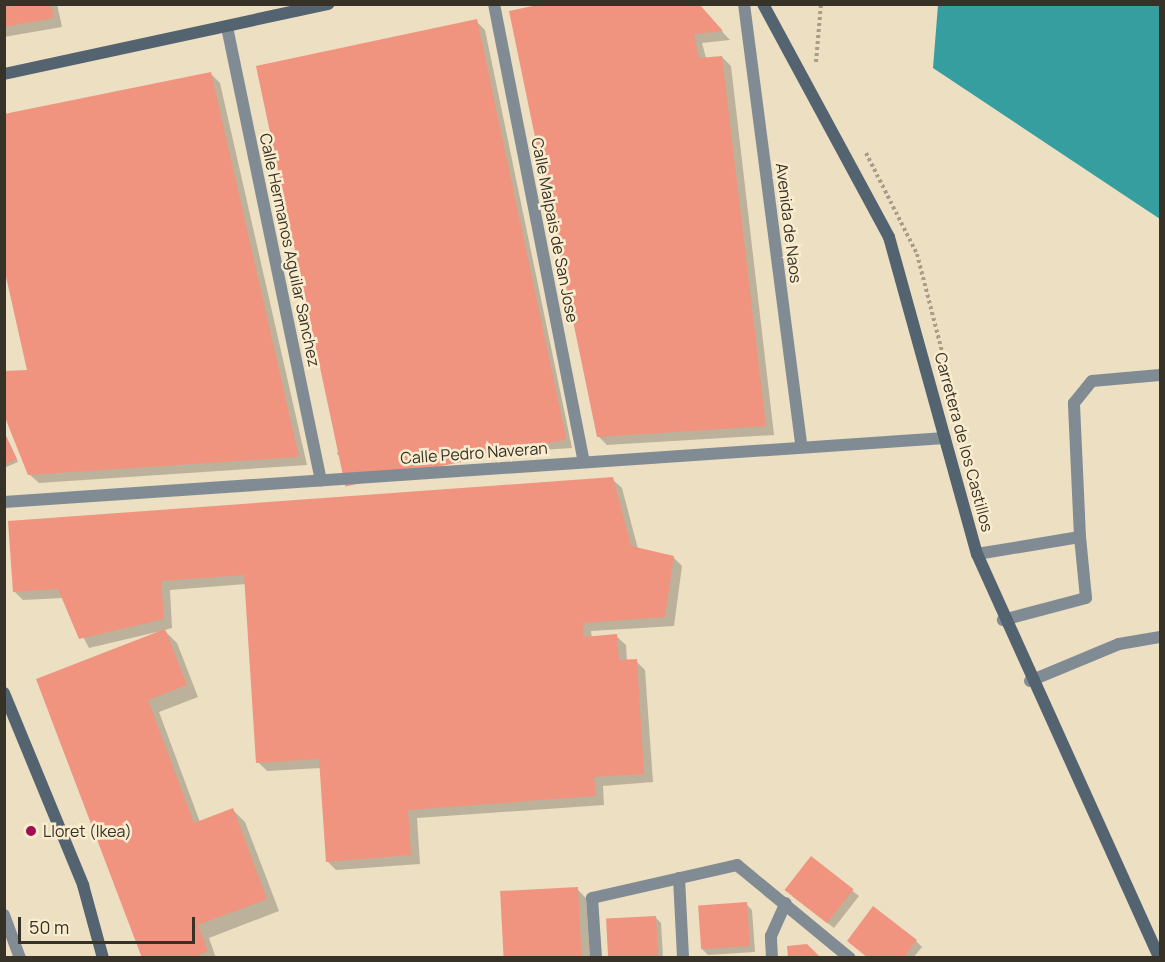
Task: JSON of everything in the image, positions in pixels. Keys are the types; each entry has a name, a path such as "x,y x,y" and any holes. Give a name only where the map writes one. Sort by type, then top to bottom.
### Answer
{"main road":[{"path":"4,74 329,4"},
{"name":"Carretera de los Castillos","path":"763,4 889,237 977,554 1030,681 1159,957"},
{"path":"4,693 83,885 103,957"}],"street":[{"name":"Calle Malpais de San Jose","path":"494,4 584,461"},
{"name":"Avenida de Naos","path":"744,4 801,445"},
{"name":"Calle Hermanos Aguilar Sanchez","path":"227,27 321,480"},
{"path":"1003,620 1086,598 1080,537 1074,403 1092,381 1161,375"},
{"name":"Calle Pedro Naveran","path":"4,502 801,445 945,438"},
{"path":"977,554 1080,537"},
{"path":"1030,681 1119,644 1161,637"},
{"path":"596,957 592,898 737,865 850,957"},
{"path":"679,878 684,957"},
{"path":"772,957 771,936 786,903"},
{"path":"4,915 9,940 20,957"}],"path":[{"path":"817,67 821,4"},
{"path":"864,150 917,254 954,397"}],"water":[{"path":"938,5 1160,5 1160,219 933,68"}],"building":[{"path":"4,4 51,4 54,18 4,27"},
{"path":"542,4 699,4 723,31 694,34 699,58 722,56 766,426 597,437 509,11"},
{"path":"477,19 566,440 345,487 256,66"},
{"path":"211,72 299,457 28,475 4,415 4,371 27,370 4,268 4,114"},
{"path":"4,432 17,459 4,465"},
{"path":"613,477 631,546 674,556 665,617 583,623 583,637 617,634 619,660 637,659 644,774 594,777 596,796 408,810 411,855 326,862 319,759 256,763 244,575 161,581 164,619 79,639 58,589 13,592 8,521"},
{"path":"165,629 187,685 148,700 194,823 233,808 267,899 198,925 208,951 192,958 142,958 36,679"},
{"path":"811,856 854,889 827,923 785,890"},
{"path":"578,887 582,958 504,958 500,891"},
{"path":"747,902 750,946 701,949 698,905"},
{"path":"873,906 917,940 903,958 868,958 847,941"},
{"path":"656,916 658,958 608,958 606,919"},
{"path":"807,944 821,958 788,958 787,946"}],"place":[{"name":"Lloret (Ikea)","path":"31,831"}]}
